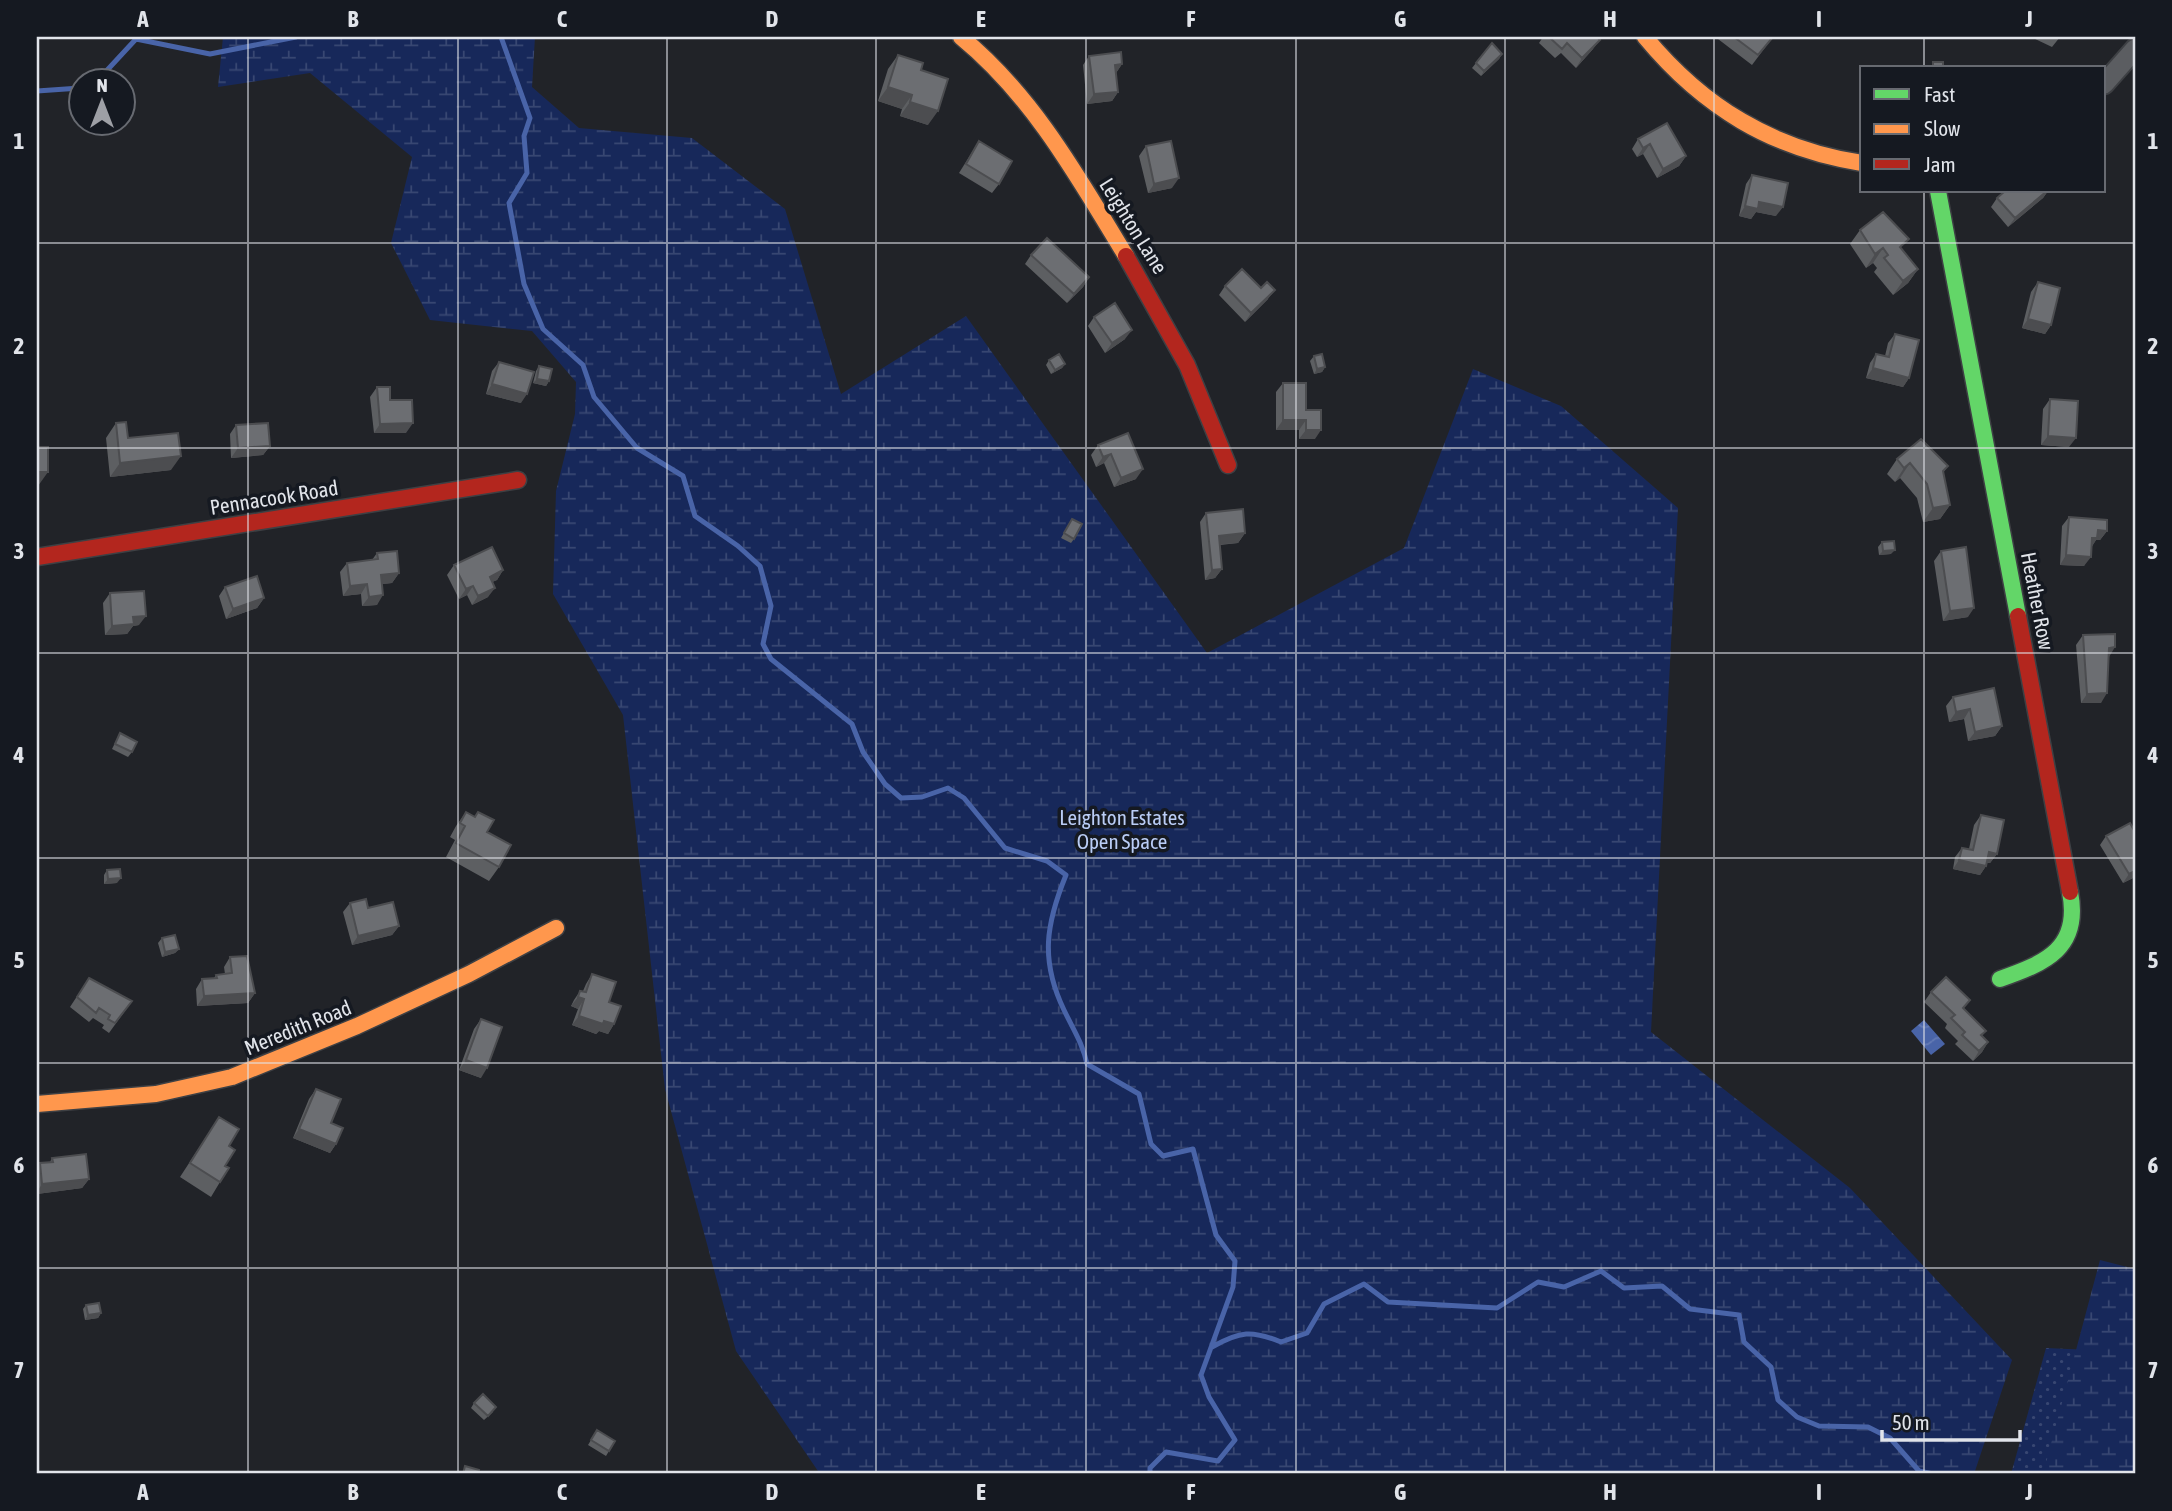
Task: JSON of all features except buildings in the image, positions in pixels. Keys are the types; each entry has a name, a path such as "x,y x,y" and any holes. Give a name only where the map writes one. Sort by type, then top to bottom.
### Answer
{"street":[{"name":"Leighton Lane","path":"961,37 991,59 1046,127 1166,319 1217,430 1228,465"},
{"path":"1644,37 1665,65 1719,111 1773,141 1837,161 1860,163"},
{"path":"2106,82 2135,49"},
{"name":"Heather Row","path":"1938,192 2073,905 2073,920 2064,943 2047,963 2000,979"},
{"name":"Pennacook Road","path":"37,557 518,480"},
{"name":"Meredith Road","path":"37,1104 156,1094 232,1077 357,1026 469,974 556,928"}],"green space":[{"name":"Leighton Estates Open Space","path":"223,37 535,37 532,87 579,128 692,138 785,209 841,394 966,316 1207,653 1404,548 1473,369 1561,406 1678,508 1651,1032 1850,1188 2012,1360 1974,1474 820,1474 736,1351 665,1089 623,715 553,594 556,491 575,414 576,382 532,331 430,320 391,243 412,157 310,73 218,87"},
{"path":"2100,1260 2135,1269 2135,1474 2043,1474"},
{"path":"2046,1348 2135,1352 2135,1474 2011,1474"}],"water":[{"path":"1924,1020 1945,1044 1931,1055 1911,1031"}],"waterway":[{"path":"111,66 136,39 210,54 296,37"},
{"path":"501,37 530,118 524,136 527,173 509,203 524,284 543,329 583,365 594,397 637,448 683,476 695,516 738,546 760,566 771,606 763,644 771,659 852,724 863,752 885,784 901,798 922,797 948,788 964,798 1005,848 1047,861 1066,875 1050,926 1049,958 1056,992 1087,1064 1139,1094 1151,1144 1163,1156 1193,1149 1216,1235 1235,1261 1233,1287 1201,1375 1209,1397 1235,1440 1218,1461 1166,1452 1150,1468 1150,1474"},
{"path":"37,91 66,89"},
{"path":"1212,1347 1238,1335 1262,1335 1281,1342 1307,1333 1324,1304 1364,1284 1388,1302 1497,1308 1538,1282 1564,1287 1601,1271 1624,1288 1662,1286 1690,1309 1739,1315 1744,1342 1771,1367 1778,1400 1797,1417 1819,1426 1868,1427 1890,1438 1919,1471 1933,1474"}],"traffic: fast":[{"path":"1938,192 2018,616"},
{"path":"2000,979 2032,967 2065,940 2072,911 2070,892"}],"traffic: slow":[{"path":"961,37 987,60 1032,111 1072,168 1126,256"},
{"path":"1645,37 1691,84 1742,121 1798,147 1860,163"},
{"path":"37,1104 156,1094 232,1077 357,1026 469,974 556,928"}],"traffic: jam":[{"path":"1126,256 1187,365 1228,465"},
{"path":"37,557 518,480"},
{"path":"2018,616 2070,892"}]}
